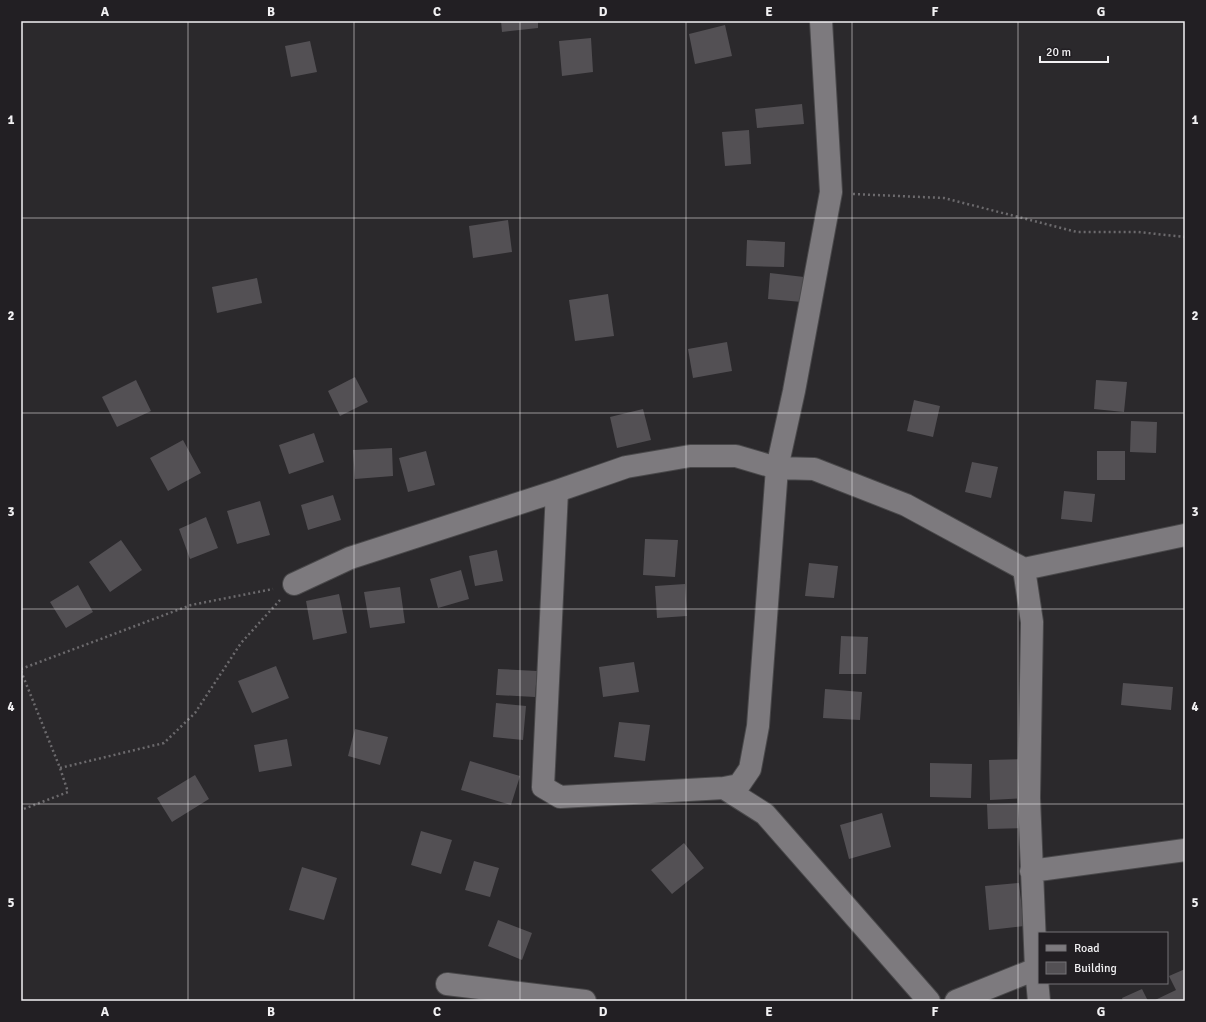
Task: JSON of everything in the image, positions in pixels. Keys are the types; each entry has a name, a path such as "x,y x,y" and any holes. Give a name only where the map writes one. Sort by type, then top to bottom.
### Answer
{"street":[{"path":"557,491 543,787 560,797 724,788 739,785 750,769 758,726 777,468 794,391 831,192 821,21"},
{"path":"294,584 350,558 626,467 690,456 736,456 777,468 814,469 906,505 1024,570 1185,535"},
{"path":"1024,570 1032,622 1029,798 1031,871 1039,1001"},
{"path":"724,788 765,814 929,1001"},
{"path":"1031,871 1185,850"},
{"path":"956,1001 1036,970"},
{"path":"447,984 585,1001"}],"path":[{"path":"831,192 944,198 1077,232 1138,232 1185,237"},
{"path":"21,810 68,792 21,670 191,605 294,584"},
{"path":"60,768 164,743 195,713 240,643 294,584"}],"building":[{"path":"501,21 538,21 538,28 502,32"},
{"path":"725,25 732,56 695,64 689,34"},
{"path":"591,38 593,72 562,76 559,41"},
{"path":"310,41 317,72 291,77 285,46"},
{"path":"802,104 804,124 757,128 755,109"},
{"path":"749,130 751,164 725,166 722,132"},
{"path":"508,220 512,252 473,258 469,226"},
{"path":"747,240 785,242 784,267 746,266"},
{"path":"770,273 804,277 802,302 768,299"},
{"path":"257,278 262,303 217,313 212,287"},
{"path":"608,294 614,336 575,341 569,300"},
{"path":"727,342 732,371 693,378 688,349"},
{"path":"355,377 368,402 340,416 328,391"},
{"path":"136,380 151,411 117,427 102,397"},
{"path":"1096,380 1127,382 1124,412 1094,409"},
{"path":"914,400 940,406 933,437 907,431"},
{"path":"643,409 651,440 617,448 610,417"},
{"path":"1131,421 1157,422 1156,453 1130,452"},
{"path":"314,433 324,462 289,474 279,445"},
{"path":"183,440 201,473 168,491 150,458"},
{"path":"392,448 393,476 355,479 353,450"},
{"path":"426,451 435,485 408,492 399,458"},
{"path":"1097,451 1125,451 1125,480 1097,480"},
{"path":"972,462 998,467 991,498 965,492"},
{"path":"1064,491 1095,494 1092,522 1061,519"},
{"path":"333,495 341,520 308,530 301,505"},
{"path":"260,501 270,535 237,544 227,511"},
{"path":"206,517 218,548 190,559 179,529"},
{"path":"645,539 678,540 675,577 643,575"},
{"path":"121,540 142,570 110,592 89,562"},
{"path":"497,550 503,581 475,586 469,556"},
{"path":"809,563 838,566 834,598 805,596"},
{"path":"461,570 469,599 438,608 430,579"},
{"path":"685,584 687,616 657,618 655,586"},
{"path":"78,585 93,612 66,628 50,602"},
{"path":"400,587 405,623 370,628 364,592"},
{"path":"339,594 347,633 313,640 306,601"},
{"path":"841,636 868,637 866,674 839,674"},
{"path":"634,662 639,692 603,697 599,667"},
{"path":"276,666 289,698 252,713 238,681"},
{"path":"498,669 537,671 535,697 496,695"},
{"path":"1123,683 1173,687 1171,710 1121,705"},
{"path":"825,689 862,692 860,720 823,718"},
{"path":"496,703 526,706 523,740 493,737"},
{"path":"619,722 650,725 645,761 614,757"},
{"path":"355,729 388,737 380,765 348,756"},
{"path":"287,739 292,766 259,772 254,745"},
{"path":"1025,759 1027,798 990,800 989,760"},
{"path":"470,761 520,776 511,805 461,790"},
{"path":"930,763 972,764 971,798 930,797"},
{"path":"195,775 209,799 172,822 157,798"},
{"path":"1024,803 1024,828 988,829 987,804"},
{"path":"882,813 891,847 849,859 840,825"},
{"path":"421,831 452,840 441,874 411,865"},
{"path":"684,843 704,868 672,894 651,870"},
{"path":"474,861 499,868 490,897 465,890"},
{"path":"302,867 337,878 324,920 289,910"},
{"path":"1019,883 1024,926 989,930 985,886"},
{"path":"498,920 532,933 522,960 488,946"},
{"path":"1185,969 1185,1001 1153,1001 1176,990 1169,976"},
{"path":"1142,989 1148,1001 1123,1001 1122,998"}]}
